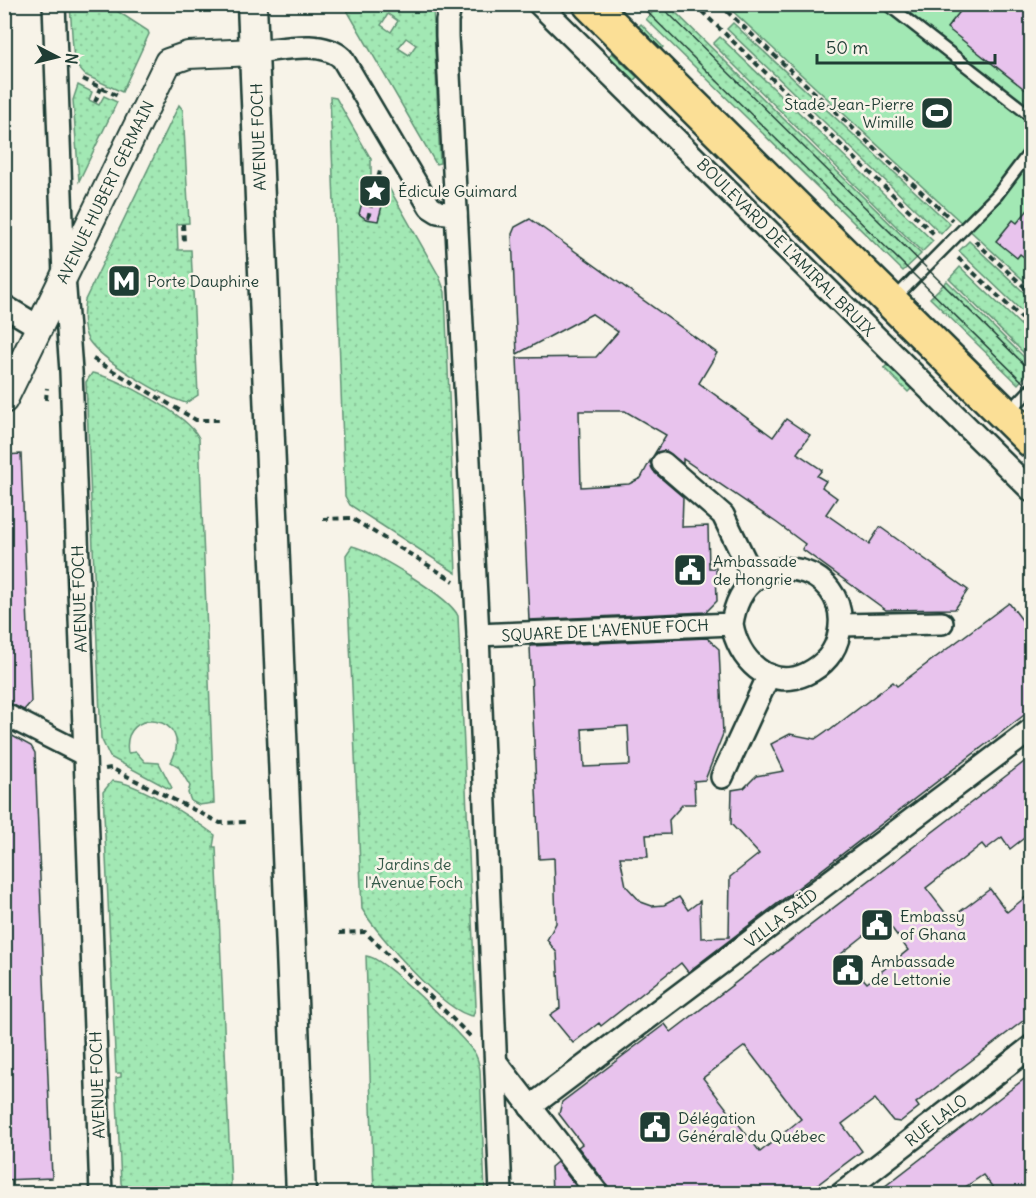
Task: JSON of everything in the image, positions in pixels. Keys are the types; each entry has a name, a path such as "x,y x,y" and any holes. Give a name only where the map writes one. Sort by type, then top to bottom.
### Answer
{"main road":[{"name":"AVENUE FOCH","path":"252,4 301,1194"},
{"name":"BOULEVARD DE L'AMIRAL BRUIX","path":"590,4 1032,441"}],"street":[{"name":"AVENUE FOCH","path":"54,4 64,276 93,762 101,1194"},
{"path":"452,4 447,21 478,635 501,1194"},
{"name":"BOULEVARD DE L'AMIRAL BRUIX","path":"539,4 1032,491"},
{"path":"254,52 313,48 337,53 430,207 438,212 456,214"},
{"name":"AVENUE HUBERT GERMAIN","path":"4,400 168,62 188,54 254,52"},
{"path":"4,306 39,327"},
{"path":"663,464 723,515 754,579 770,571 787,568 804,571 819,579 832,592 839,608 841,625 838,642 830,656 818,668 802,675 786,678 769,675 722,777"},
{"name":"SQUARE DE L'AVENUE FOCH","path":"754,579 742,591 734,607 732,624 735,641 742,656 754,668 769,675"},
{"path":"841,625 942,623"},
{"name":"SQUARE DE L'AVENUE FOCH","path":"478,635 732,624"},
{"path":"4,714 93,762"},
{"name":"VILLA SAÏD","path":"530,1107 1032,729"},
{"name":"RUE LALO","path":"841,1194 1032,1046"},
{"path":"496,1062 598,1194"}],"lane":[{"path":"887,4 1032,117"},
{"path":"891,302 997,195 1032,148"},
{"path":"1006,415 1032,388"}],"path":[{"path":"694,4 1032,328"},
{"path":"719,4 1032,294"},
{"path":"83,79 120,97"},
{"path":"95,102 101,88"},
{"path":"368,218 382,164"},
{"path":"183,224 184,242"},
{"path":"88,359 94,359 196,420 222,420"},
{"path":"323,519 351,518 452,581 461,582"},
{"path":"93,762 111,768 220,823 244,822"},
{"path":"339,933 365,932 473,1039"}],"green space":[{"path":"660,4 668,5 921,254 903,271 646,19"},
{"path":"70,5 108,5 148,31 149,34 122,92 85,75 74,63"},
{"path":"344,5 433,5 440,163 436,164","holes":["388,14 398,21 391,32 381,25","406,38 416,45 409,55 398,48"]},
{"name":"Stade Jean-Pierre Wimille","path":"726,5 1031,5 1031,287"},
{"path":"733,23 950,224 941,234 727,29"},
{"path":"641,24 663,47 657,53 634,31"},
{"path":"720,37 933,241 922,252 713,44"},
{"path":"612,53 637,77 630,84 605,60"},
{"path":"78,85 92,92 89,100 99,105 104,96 117,102 79,181 73,100"},
{"path":"330,97 336,98 371,159 371,183 389,188 439,276 445,292 456,573 350,505 345,496"},
{"path":"179,105 183,110 189,223 177,224 178,250 191,250 198,395 186,403 148,386 107,358 89,341 83,320 85,300"},
{"path":"969,241 1031,299 1031,320 959,251"},
{"path":"960,267 1031,335 1031,360 949,279"},
{"path":"947,281 1031,364 1031,370 1018,384 930,298"},
{"path":"891,361 915,385 908,392 884,368"},
{"path":"92,373 118,382 151,398 181,419 199,438 214,803 199,805 191,801 188,793 190,786 178,766 171,762 176,746 174,734 167,726 156,722 145,722 135,727 129,737 128,753 136,752 145,762 159,763 172,788 169,789 110,757 101,738 86,382"},
{"name":"Jardins de l'Avenue Foch","path":"352,546 376,556 427,587 458,616 476,1006 473,1016 461,1012 446,1002 412,971 362,909 346,555"},
{"path":"112,781 150,794 215,835 213,847 216,847 231,1185 225,1193 133,1192 123,1188 121,1183 116,1078 121,1077 121,1073 116,1073 103,792"},
{"path":"366,956 375,959 404,981 439,1014 475,1054 480,1070 485,1193 374,1193"}],"building":[{"path":"966,4 1032,4 1032,95 947,28"},
{"path":"377,183 386,191 378,221 366,219 359,214 367,184"},
{"path":"1032,205 1032,263 1020,254 1017,258 996,241 1013,220 1017,223"},
{"path":"530,219 717,353 699,383 773,437 786,419 810,435 797,453 822,470 817,476 826,481 822,487 837,498 826,514 869,544 880,527 968,590 955,609 886,610 802,549 805,544 777,523 683,459 683,464 666,451 655,453 666,435 625,411 579,411 581,487 629,484 641,478 650,461 655,473 683,497 682,527 708,526 709,568 716,568 717,601 706,612 529,620 517,358 596,357 618,332 592,314 517,354 512,234 515,227"},
{"path":"21,454 31,702 24,710 4,701 4,455"},
{"path":"1009,603 1032,633 1032,709 688,972 681,963 601,1026 599,1023 573,1043 550,1015 560,1008 557,953 547,940 556,923 554,858 539,859 530,646 707,638 719,649 723,734 705,780 694,781 695,804 683,804 669,820 670,834 646,835 648,857 620,857 626,886 641,902 652,906 664,905 679,897 688,910 700,901 701,938 729,937 730,877 759,854 731,824 732,790 744,788 756,776 784,771 771,744 790,734 815,739 829,731 893,682 897,686","holes":["628,726 630,765 584,767 582,729"]},
{"path":"4,729 7,730 5,732 31,746 35,753 52,1178 4,1180"},
{"path":"1032,756 1032,832 1010,849 1002,837 986,849 982,844 926,888 950,919 990,889 1007,912 1032,892 1032,1014 916,1103 919,1107 900,1122 893,1121 875,1099 842,1124 862,1151 805,1194 611,1194 608,1186 578,1147 582,1144 559,1114 562,1102 665,1024 671,1032","holes":["885,919 908,950 867,983 841,954","745,1046 801,1119 760,1152 703,1078"]},
{"path":"1032,1073 1032,1194 998,1194 983,1175 958,1192 875,1194"},
{"path":"557,1162 582,1194 552,1194 551,1167"}],"tram line":[{"path":"639,4 1032,391"},
{"path":"659,4 1032,372"}],"place":[{"name":"Stade Jean-Pierre Wimille","path":"937,113"},
{"name":"Édicule Guimard","path":"375,191"},
{"name":"Porte Dauphine","path":"124,281"},
{"name":"Ambassade de Hongrie","path":"690,570"},
{"name":"Embassy of Ghana","path":"877,925"},
{"name":"Ambassade de Lettonie","path":"848,970"},
{"name":"Délégation Générale du Québec","path":"655,1127"}]}
